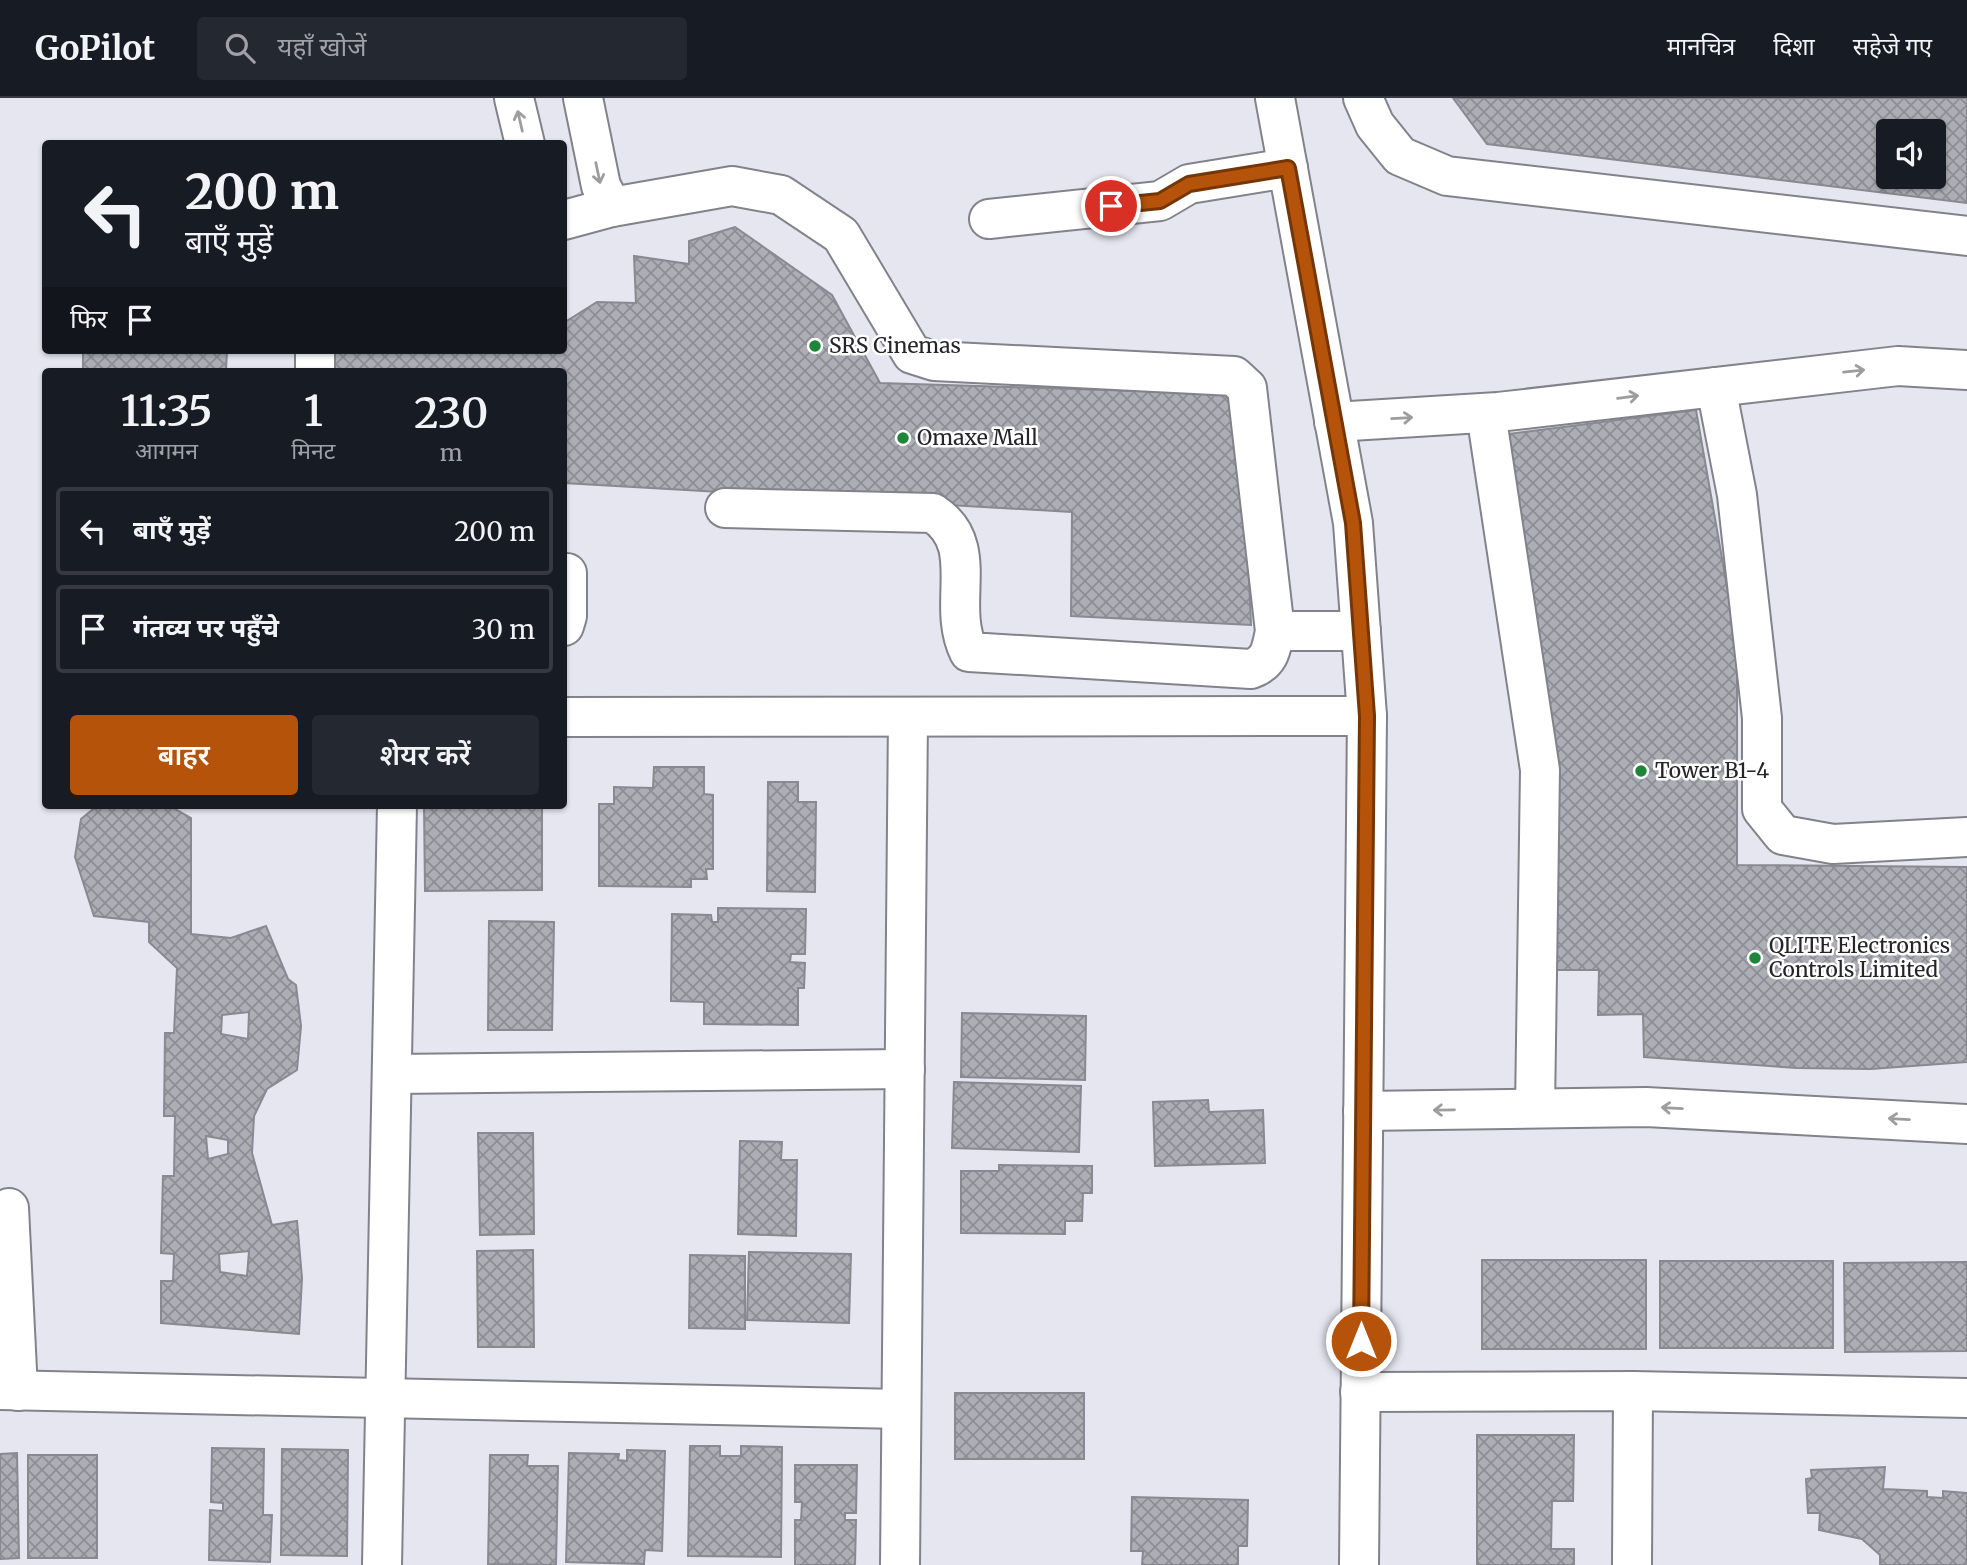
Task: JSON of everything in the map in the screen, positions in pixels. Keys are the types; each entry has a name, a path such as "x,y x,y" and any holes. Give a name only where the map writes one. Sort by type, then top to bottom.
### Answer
{"street":[{"path":"514,98 524,140"},
{"path":"583,98 601,186 612,207"},
{"path":"1275,98 1353,523 1367,716 1359,1565"},
{"path":"1363,98 1375,125 1400,156 1447,176 1967,236"},
{"path":"989,219 1160,201 1189,184 1288,168"},
{"path":"567,219 612,207 732,186 781,195 841,235 912,354 934,361 1234,376 1247,388 1275,631 1270,654 1264,664 1251,669 969,652 961,635 959,544 949,524 933,513 725,508"},
{"path":"1334,422 1486,413 1898,366 1967,370"},
{"path":"1716,387 1737,495 1762,718 1762,809 1783,835 1833,844 1967,837"},
{"path":"1486,413 1540,770 1535,1108"},
{"path":"567,573 567,616"},
{"path":"1275,631 1361,631"},
{"path":"567,718 1367,716"},
{"path":"900,1565 908,717"},
{"path":"382,1565 397,809"},
{"path":"392,1074 905,1069"},
{"path":"1363,1111 1646,1107 1967,1124"},
{"path":"9,1208 9,1390 901,1409"},
{"path":"1360,1392 1633,1391 1967,1398"},
{"path":"1632,1565 1633,1391"}],"building":[{"path":"1453,98 1967,98 1967,203 1487,144"},
{"name":"Omaxe Mall","path":"735,227 832,295 880,383 1241,394 1251,625 1071,616 1072,512 567,483 567,368 333,368 333,354 567,354 567,321 597,302 636,303 634,256 689,264 689,241"},
{"path":"83,354 227,354 226,368 83,368"},
{"name":"Tower B1-4","path":"1696,410 1737,644 1737,865 1967,867 1967,1062 1871,1069 1797,1068 1644,1057 1643,1014 1598,1015 1599,970 1557,970 1539,651 1508,434"},
{"path":"654,767 704,767 704,794 713,795 713,869 706,869 707,879 691,879 691,887 599,886 599,804 614,804 614,787 653,788"},
{"path":"768,782 798,782 798,802 816,802 815,892 767,891"},
{"path":"93,809 175,809 191,818 191,934 231,938 266,926 288,979 296,985 301,1026 297,1070 267,1089 254,1116 252,1153 272,1225 297,1221 302,1278 299,1334 161,1323 161,1281 173,1281 174,1254 161,1253 163,1176 174,1176 175,1116 164,1116 165,1033 174,1033 177,968 149,942 149,922 94,916 75,857 81,819","holes":["249,1012 248,1039 221,1034 222,1015","206,1136 228,1140 228,1154 208,1159","249,1251 247,1276 220,1272 219,1254"]},
{"path":"424,809 542,809 542,890 425,891"},
{"path":"718,908 806,909 805,954 791,954 790,962 805,963 804,988 798,988 798,1025 704,1024 704,1002 671,1001 672,914 711,915 712,922 718,922"},
{"path":"489,921 554,922 552,1030 488,1030"},
{"path":"962,1013 1086,1016 1085,1080 961,1077"},
{"path":"954,1082 1081,1086 1079,1152 952,1148"},
{"path":"1208,1100 1209,1112 1263,1110 1265,1163 1155,1166 1153,1102"},
{"path":"478,1133 533,1133 534,1234 480,1235"},
{"path":"740,1141 782,1142 781,1160 797,1160 796,1236 738,1234"},
{"path":"999,1165 1092,1166 1092,1193 1083,1193 1082,1221 1065,1221 1065,1234 961,1233 961,1171 999,1171"},
{"path":"533,1250 534,1347 478,1347 477,1251"},
{"path":"749,1252 851,1254 849,1323 747,1320"},
{"path":"690,1255 745,1256 745,1329 689,1328"},
{"path":"1482,1260 1646,1260 1646,1349 1482,1349"},
{"path":"1660,1261 1833,1261 1833,1348 1660,1348"},
{"path":"1967,1262 1967,1351 1845,1352 1844,1263"},
{"path":"955,1393 1084,1393 1084,1459 955,1459"},
{"path":"1477,1435 1574,1435 1573,1501 1552,1501 1551,1549 1574,1549 1574,1565 1477,1565"},
{"path":"690,1446 720,1446 720,1456 741,1456 741,1446 782,1447 781,1557 688,1556"},
{"path":"212,1448 264,1449 263,1515 272,1515 270,1562 209,1560 210,1510 223,1511 223,1503 211,1502"},
{"path":"282,1449 348,1450 347,1556 281,1555"},
{"path":"627,1450 665,1451 662,1551 645,1550 644,1564 566,1562 569,1453 619,1454 618,1460 627,1461"},
{"path":"17,1453 19,1558 0,1559 0,1454"},
{"path":"28,1455 97,1455 97,1558 28,1558"},
{"path":"490,1455 528,1455 527,1466 558,1466 556,1565 488,1564"},
{"path":"795,1465 857,1465 856,1513 845,1513 845,1520 856,1520 855,1565 795,1565 795,1520 801,1520 802,1502 795,1502"},
{"path":"1885,1467 1883,1489 1927,1491 1927,1497 1943,1498 1943,1491 1967,1493 1967,1565 1880,1565 1880,1555 1862,1539 1819,1530 1820,1513 1808,1513 1806,1479 1812,1478 1811,1470"},
{"path":"1132,1497 1248,1500 1247,1546 1238,1546 1238,1565 1142,1565 1143,1551 1131,1551"}],"place":[{"name":"SRS Cinemas","path":"815,346"},
{"name":"Omaxe Mall","path":"903,438"},
{"name":"Tower B1-4","path":"1641,771"},
{"name":"QLITE Electronics Controls Limited","path":"1755,958"}],"route":[{"path":"1111,206 1160,201 1189,184 1218,177 1288,168 1353,523 1367,716 1361,1341"}]}
